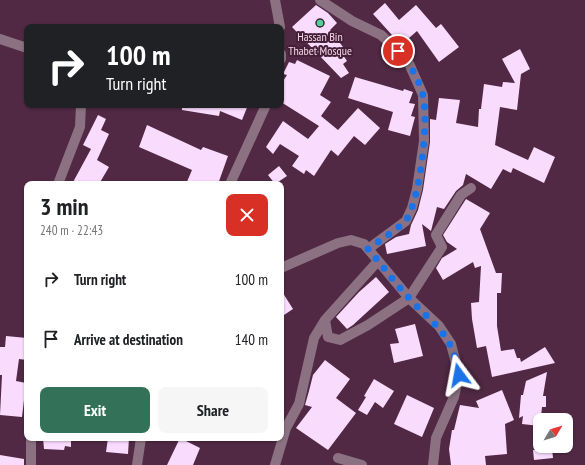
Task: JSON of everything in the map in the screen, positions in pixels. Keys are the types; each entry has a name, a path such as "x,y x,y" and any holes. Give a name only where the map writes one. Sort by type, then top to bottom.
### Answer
{"street":[{"path":"275,0 279,24"},
{"path":"320,0 352,21 382,35 407,59 423,96 424,141 417,189 412,208 406,221 368,249"},
{"path":"0,39 24,47"},
{"path":"59,181 80,127 82,108"},
{"path":"231,181 265,108"},
{"path":"325,320 328,336 340,340 368,325 409,298 442,247 436,235 462,195 471,188"},
{"path":"284,267 338,243 351,240 364,244 409,298 439,326 451,344 459,375 454,397 436,438 433,465"},
{"path":"284,435 299,404 314,338 325,320 378,261"},
{"path":"31,441 31,465"},
{"path":"137,465 141,441"},
{"path":"275,465 282,441"},
{"path":"338,458 362,465"}],"building":[{"path":"385,3 399,20 416,5 436,28 441,24 459,47 439,62 417,31 401,45 373,14"},
{"path":"316,5 328,13 337,23 330,30 343,47 339,49 347,61 343,64 349,73 341,78 292,27"},
{"path":"520,49 530,69 521,74 517,110 500,107 495,145 528,160 534,147 555,157 544,183 513,168 511,173 503,169 491,189 466,174 463,185 456,191 444,209 437,207 431,231 422,224 426,246 387,254 385,244 396,237 409,234 411,225 418,210 423,190 430,142 430,119 436,120 439,98 460,100 456,123 478,127 479,109 481,109 484,84 502,87 503,82 515,83 502,59"},
{"path":"297,60 330,76 320,95 331,102 321,116 338,130 358,108 380,128 365,145 354,136 338,156 331,150 314,176 306,170 304,174 292,166 299,156 280,144 273,154 266,147 283,121 308,139 319,126 284,104 284,80 287,75 284,74 284,72 289,62 295,64"},
{"path":"355,77 403,91 404,89 413,92 409,103 415,104 411,116 415,117 410,136 388,130 393,112 348,98"},
{"path":"182,108 247,108 242,120 220,111 219,116 182,110"},
{"path":"98,115 106,119 101,130 109,134 97,160 109,167 101,181 74,181 91,149 83,145"},
{"path":"147,125 201,150 203,147 228,156 219,181 187,181 192,170 139,147"},
{"path":"279,166 287,176 280,181 273,181 268,175"},
{"path":"466,199 490,213 480,229 496,273 502,273 501,293 497,293 497,326 501,351 514,349 517,358 520,358 521,362 545,347 555,363 492,377 486,346 477,348 472,319 471,303 479,302 481,266 475,268 473,262 443,280 436,268 442,258 457,249 447,242 443,235"},
{"path":"376,277 389,292 347,329 336,317 359,292"},
{"path":"284,295 293,309 284,315"},
{"path":"415,324 423,356 394,363 390,344 399,343 395,329"},
{"path":"6,336 24,338 24,360 19,359 16,381 24,383 22,417 0,415 2,375 0,375 0,347 5,347"},
{"path":"325,360 350,379 336,398 356,413 328,450 296,428 312,407 305,405 313,375"},
{"path":"547,372 543,396 546,396 546,407 542,407 541,413 533,413 533,425 522,424 523,416 519,418 521,395 523,395 526,381"},
{"path":"374,379 394,391 383,408 375,402 367,415 358,410"},
{"path":"502,390 514,420 505,424 507,454 485,456 486,465 451,465 449,449 452,430 454,430 460,405 479,408 476,401"},
{"path":"407,395 434,408 422,437 394,424"},
{"path":"43,441 71,441 71,447 65,446 64,450 44,449"},
{"path":"108,441 129,441 128,454 106,452"},
{"path":"179,441 186,441 200,448 193,465 167,465"},
{"path":"533,453 552,453 553,458 534,460"},
{"path":"0,455 24,459 24,465 0,465"}],"place":[{"name":"Hassan Bin Thabet Mosque","path":"320,23"}],"route":[{"path":"398,51 407,59 423,96 424,141 417,189 412,208 406,221 368,249 409,298 439,326 451,344 459,375"}]}
